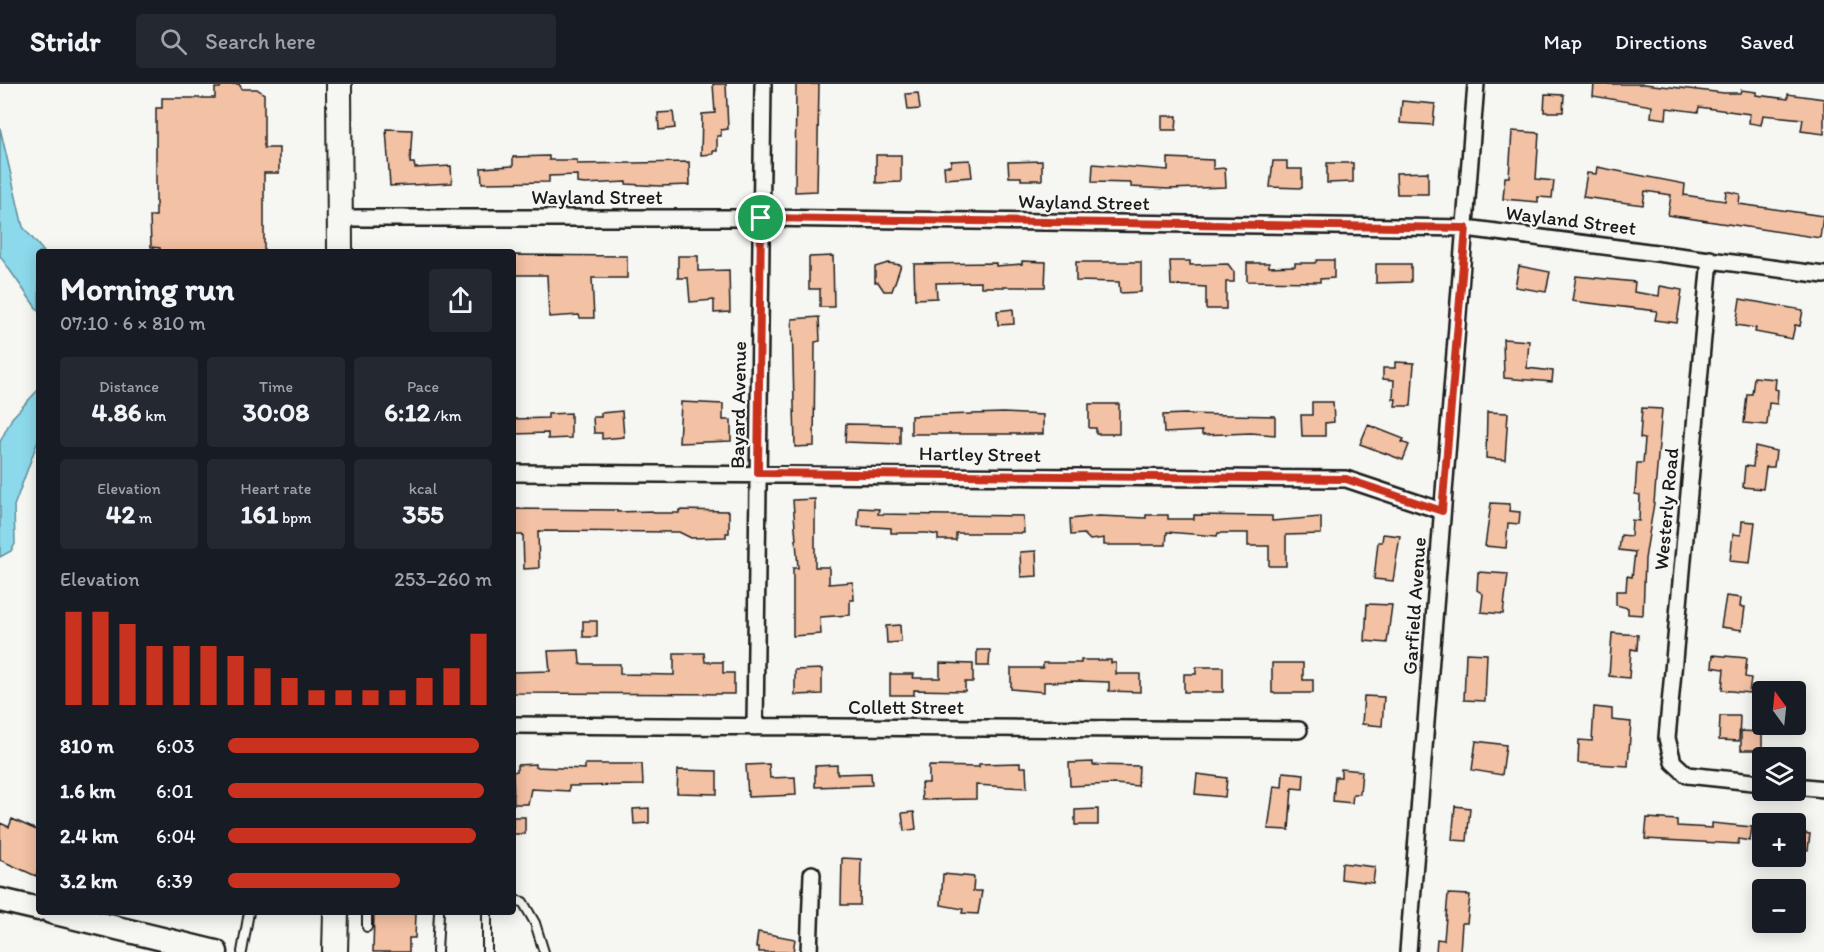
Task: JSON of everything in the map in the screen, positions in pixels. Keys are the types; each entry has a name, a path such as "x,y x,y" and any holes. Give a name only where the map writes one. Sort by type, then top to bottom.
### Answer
{"main road":[{"path":"339,84 340,249"},
{"path":"0,900 36,908"},
{"path":"63,915 216,952"},
{"path":"335,952 336,915"}],"street":[{"name":"Bayard Avenue","path":"756,728 763,84"},
{"name":"Garfield Avenue","path":"1408,952 1476,84"},
{"name":"Wayland Street","path":"340,218 761,218 1466,228 1824,275"},
{"name":"Westerly Road","path":"1710,259 1667,738 1673,762 1687,775 1752,782"},
{"name":"Hartley Street","path":"516,473 1346,479 1442,511"},
{"name":"Collett Street","path":"516,725 1299,730"},
{"path":"1806,787 1824,789"},
{"path":"809,952 812,874"}],"lane":[{"path":"516,901 523,902 535,923 543,952"},
{"path":"242,952 248,915"},
{"path":"367,915 367,927"},
{"path":"437,952 439,915"},
{"path":"487,915 487,952"}],"water":[{"path":"0,128 23,227 41,249 36,249 36,308 0,256"},
{"path":"36,392 36,446 14,506 15,544 11,551 0,557 0,442 12,418"}],"building":[{"path":"222,84 239,84 242,89 257,89 264,94 264,148 279,148 279,173 264,173 264,249 160,249 151,247 150,216 156,216 156,108 162,108 162,98 215,98 215,88 220,88"},
{"path":"713,84 726,84 728,129 721,130 721,136 717,136 717,151 713,151 713,154 701,155 702,114 715,113"},
{"path":"796,84 819,84 817,191 795,192"},
{"path":"1594,84 1644,84 1724,93 1740,93 1741,90 1756,92 1756,95 1788,99 1788,94 1824,99 1824,134 1801,131 1803,119 1763,115 1761,125 1749,123 1750,114 1699,107 1698,112 1667,108 1666,119 1651,117 1652,106 1593,96"},
{"path":"918,93 920,109 908,110 906,94"},
{"path":"1545,94 1564,95 1563,112 1544,112"},
{"path":"1402,101 1435,104 1433,125 1400,123"},
{"path":"673,112 675,128 659,130 658,113"},
{"path":"1162,116 1177,116 1176,130 1162,130"},
{"path":"386,129 412,130 410,163 414,163 415,168 451,166 452,183 390,186"},
{"path":"1512,131 1539,133 1536,179 1554,181 1552,198 1538,197 1538,202 1503,199 1505,177 1509,177"},
{"path":"876,155 901,155 901,182 876,183"},
{"path":"549,156 549,160 577,160 577,164 689,162 690,185 660,186 626,184 626,182 585,184 577,183 577,175 549,176 549,182 482,183 481,168 513,166 513,157"},
{"path":"1168,158 1213,160 1213,169 1225,168 1226,187 1168,189 1131,187 1131,183 1092,182 1093,164 1168,170"},
{"path":"970,160 972,177 945,179 944,166 951,166 951,161"},
{"path":"1042,161 1042,180 1021,180 1021,177 1009,177 1008,162"},
{"path":"1273,161 1287,161 1287,169 1302,169 1302,188 1270,187"},
{"path":"1327,163 1353,163 1353,182 1327,183"},
{"path":"1597,167 1685,184 1684,195 1725,201 1726,191 1740,194 1739,204 1823,216 1820,238 1668,215 1671,195 1645,191 1643,205 1583,197 1587,173 1596,174"},
{"path":"1428,172 1428,194 1397,194 1396,173"},
{"path":"516,255 627,256 627,278 592,278 594,318 580,318 579,315 549,317 547,275 516,275"},
{"path":"678,256 698,256 698,271 729,270 730,312 714,313 714,300 690,302 688,278 678,278"},
{"path":"833,256 834,307 820,307 820,289 809,289 809,257"},
{"path":"1317,260 1334,260 1334,278 1320,279 1320,282 1247,281 1247,263 1269,263 1269,267 1295,266 1295,263 1315,263"},
{"path":"1022,261 1046,262 1045,287 981,287 981,282 936,283 937,298 915,299 914,264 996,263 996,266 1022,264"},
{"path":"1170,261 1190,261 1190,265 1228,264 1234,272 1234,282 1226,282 1226,309 1206,309 1206,287 1171,285"},
{"path":"1076,262 1141,262 1141,292 1120,293 1119,282 1076,281"},
{"path":"888,263 901,265 892,291 884,291 878,282 875,282 875,267"},
{"path":"1376,264 1411,264 1411,282 1376,283"},
{"path":"1519,266 1550,272 1546,292 1515,287"},
{"path":"1576,276 1635,282 1634,292 1659,296 1660,286 1682,290 1677,323 1655,320 1657,311 1572,301"},
{"path":"1740,299 1803,310 1800,326 1795,325 1792,339 1755,332 1756,328 1736,325"},
{"path":"1013,309 1014,324 998,325 997,311"},
{"path":"819,317 820,341 815,342 814,446 795,447 792,319"},
{"path":"1503,339 1529,341 1527,368 1553,371 1552,382 1504,378"},
{"path":"1395,362 1414,363 1411,406 1395,406 1394,380 1383,379 1383,368 1395,368"},
{"path":"1754,377 1776,379 1777,404 1769,403 1767,425 1744,423 1747,394 1752,394"},
{"path":"681,402 723,404 723,420 731,420 731,441 679,443"},
{"path":"1312,402 1333,402 1334,422 1325,423 1325,436 1302,436 1301,415 1312,415"},
{"path":"1089,404 1119,404 1119,434 1096,434 1096,428 1089,428"},
{"path":"1642,408 1662,409 1654,503 1645,559 1643,615 1628,614 1628,608 1616,605 1616,591 1626,591 1627,576 1632,577 1635,552 1619,550 1621,535 1631,536 1632,520 1639,521 1640,495 1635,494 1637,463 1643,463 1645,439 1640,438"},
{"path":"622,411 624,437 602,439 602,433 594,433 593,417 601,417 601,413"},
{"path":"1487,412 1508,413 1505,460 1486,458"},
{"path":"571,413 571,438 548,439 548,433 516,434 516,419 548,418 548,414"},
{"path":"1003,413 1043,415 1043,434 911,434 911,416"},
{"path":"1163,415 1275,416 1275,435 1251,433 1202,435 1202,431 1164,433"},
{"path":"846,424 900,425 900,444 845,442"},
{"path":"1368,425 1404,439 1402,442 1409,445 1403,460 1360,444"},
{"path":"1755,446 1776,451 1774,467 1766,467 1763,489 1743,487 1745,466 1753,467"},
{"path":"815,499 815,567 829,567 829,584 853,582 854,600 850,600 850,615 820,617 821,634 793,636 793,568 798,568 793,500"},
{"path":"1491,503 1510,504 1509,511 1520,512 1519,524 1508,523 1506,548 1485,546"},
{"path":"859,508 879,509 878,514 1023,516 1024,533 956,533 956,540 938,540 938,535 927,533 891,533 891,528 858,526"},
{"path":"516,509 617,510 617,512 652,511 655,513 679,513 679,510 729,511 729,533 726,533 726,537 691,538 679,532 538,531 539,568 524,569 523,535 516,535"},
{"path":"1146,515 1168,515 1168,519 1194,519 1194,515 1272,516 1272,521 1321,517 1321,534 1286,535 1286,566 1269,566 1269,546 1248,546 1248,533 1218,533 1217,536 1167,532 1166,545 1104,545 1104,538 1090,540 1084,534 1071,535 1070,519 1099,516 1146,518"},
{"path":"1742,521 1755,522 1750,563 1730,561 1733,534 1741,535"},
{"path":"1383,534 1400,536 1393,581 1374,579 1378,542 1382,542"},
{"path":"1036,551 1037,576 1021,577 1020,552"},
{"path":"1478,572 1508,574 1503,614 1481,612 1483,594 1477,590"},
{"path":"1726,596 1741,598 1740,607 1745,607 1742,630 1721,627"},
{"path":"1367,604 1392,605 1387,643 1365,641"},
{"path":"583,621 597,621 597,637 583,637"},
{"path":"900,625 901,642 887,643 886,626"},
{"path":"1612,633 1638,635 1637,650 1631,649 1629,678 1609,676"},
{"path":"579,650 580,664 620,664 620,674 674,675 674,653 704,653 705,662 723,662 723,673 734,673 734,694 516,693 516,672 550,671 548,651"},
{"path":"977,650 990,650 989,666 977,666"},
{"path":"1466,653 1487,654 1485,701 1464,700"},
{"path":"1713,655 1747,658 1745,677 1751,678 1749,693 1722,690 1724,669 1712,667"},
{"path":"1081,660 1111,660 1111,663 1116,663 1116,674 1140,674 1140,692 1109,691 1109,682 1080,681 1044,682 1044,692 1011,689 1011,668 1043,668 1043,663 1081,663"},
{"path":"940,663 973,664 973,682 965,682 965,691 914,690 914,695 890,695 890,674 914,674 913,678 940,678"},
{"path":"1272,663 1303,663 1303,680 1313,680 1313,693 1272,693"},
{"path":"1196,667 1223,667 1223,692 1184,692 1184,674 1196,674"},
{"path":"822,669 822,694 795,695 795,670"},
{"path":"1364,696 1384,697 1382,726 1362,724"},
{"path":"1594,707 1612,709 1612,720 1631,722 1628,766 1578,763 1579,740 1592,741"},
{"path":"1720,716 1740,716 1739,741 1719,740"},
{"path":"1741,731 1752,732 1752,735 1762,735 1762,747 1741,750"},
{"path":"1476,741 1506,745 1502,775 1472,770"},
{"path":"1093,762 1093,765 1139,766 1138,786 1114,784 1070,786 1069,763"},
{"path":"1020,763 1020,767 1026,767 1027,788 976,785 976,799 922,800 921,783 929,783 929,766 979,767 979,764"},
{"path":"535,764 535,767 585,769 585,764 642,764 643,785 569,786 569,791 531,789 528,804 516,804 517,765"},
{"path":"769,764 770,778 795,777 796,795 748,797 746,765"},
{"path":"837,765 837,774 871,773 872,785 815,787 815,766"},
{"path":"1341,769 1362,771 1360,794 1353,794 1352,803 1333,801 1335,777 1341,777"},
{"path":"678,770 717,771 717,794 677,793"},
{"path":"1283,772 1304,774 1303,789 1292,788 1289,830 1268,829 1274,786 1282,787"},
{"path":"1197,774 1227,778 1225,797 1195,794"},
{"path":"1455,806 1470,808 1467,841 1452,840"},
{"path":"649,808 649,823 634,824 633,809"},
{"path":"1098,809 1098,825 1075,825 1075,810"},
{"path":"914,812 916,829 904,831 902,813"},
{"path":"516,817 525,817 525,834 516,834"},
{"path":"1647,818 1677,820 1677,826 1712,828 1712,823 1752,827 1750,841 1739,839 1738,844 1645,839"},
{"path":"12,819 36,830 36,876 0,860 0,823 9,827"},
{"path":"1806,833 1810,834 1808,850 1806,850"},
{"path":"842,858 861,859 860,905 841,905"},
{"path":"1342,863 1375,867 1373,883 1341,879"},
{"path":"943,874 974,877 973,891 982,891 978,914 962,913 963,909 941,905"},
{"path":"1448,894 1470,895 1467,923 1462,923 1460,952 1436,952 1437,939 1444,940"},
{"path":"374,915 416,915 415,938 409,938 409,952 373,952"},
{"path":"758,932 795,939 793,952 759,952 759,947 756,947"}],"route":[{"path":"761,218 1466,228 1442,511 1346,479 758,473 761,218"}]}
